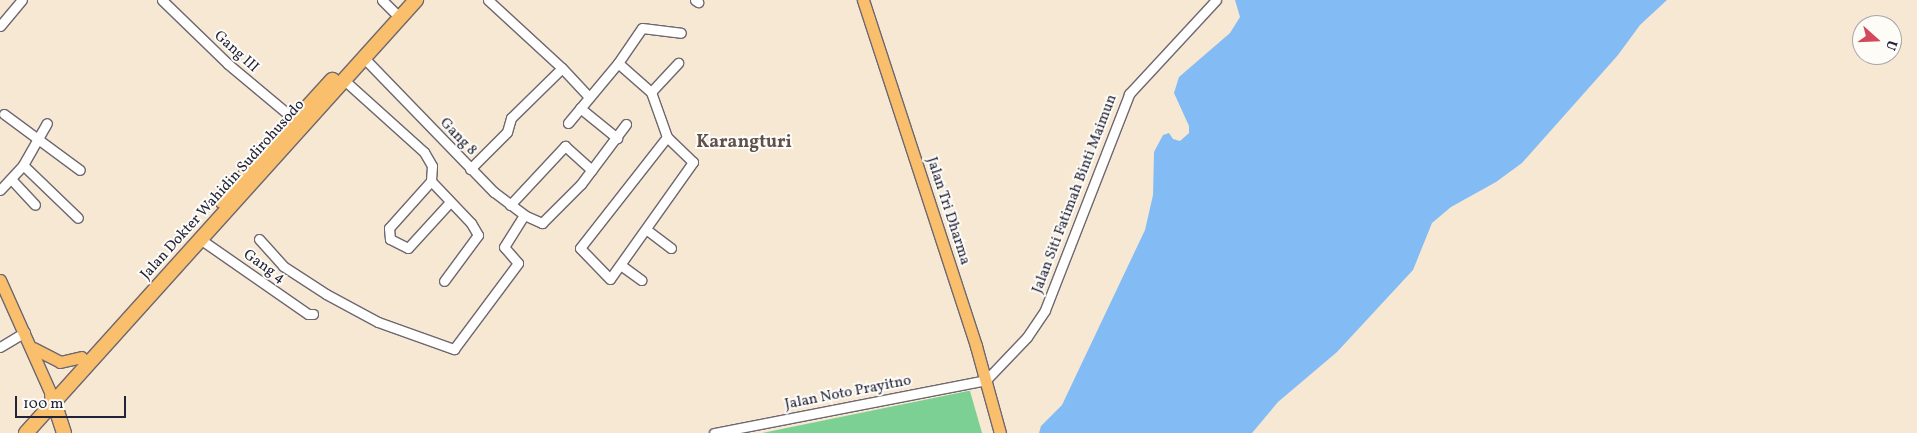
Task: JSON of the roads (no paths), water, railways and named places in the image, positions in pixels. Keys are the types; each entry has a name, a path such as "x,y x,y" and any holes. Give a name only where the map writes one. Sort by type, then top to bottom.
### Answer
{"highway":[{"name":"Jalan Dokter Wahidin Sudirohusodo","path":"52,397 200,239 341,77 404,0"},
{"name":"Jalan Dokter Wahidin Sudirohusodo","path":"52,397 81,357 295,120 364,58 416,0"},
{"path":"15,433 52,397"},
{"path":"26,433 52,397"},
{"path":"52,397 64,433"}],"main road":[{"name":"Jalan Tri Dharma","path":"863,0 986,380 1000,433"},
{"path":"0,280 26,332 52,397"},
{"path":"33,348 60,362 81,357"}],"street":[{"path":"1,21 22,0"},
{"name":"Gang III","path":"162,0 228,64 295,120"},
{"path":"382,0 394,12"},
{"path":"488,0 562,68 589,97"},
{"name":"Jalan Siti Fatimah Binti Maimun","path":"986,380 1026,337 1045,310 1129,94 1216,0"},
{"path":"568,123 618,63 644,27 682,33"},
{"name":"Gang 8","path":"364,58 470,169 524,215 544,223 592,170"},
{"path":"618,63 652,92 667,137 693,162 622,266 610,279 580,248 667,137"},
{"path":"652,92 678,63"},
{"path":"470,169 507,132 511,118 562,68"},
{"path":"341,77 424,152 432,166 431,181 389,228 390,239 408,248 450,202"},
{"path":"580,108 616,138"},
{"path":"4,114 80,170"},
{"path":"0,190 23,165 47,123"},
{"path":"510,205 565,146 592,170 626,124"},
{"path":"23,165 78,218"},
{"path":"11,179 35,205"},
{"path":"431,181 478,235 444,281"},
{"path":"259,239 283,266 326,294 378,322 454,349 518,263 504,247 524,215"},
{"path":"647,230 671,248"},
{"name":"Gang 4","path":"200,239 308,314 313,314"},
{"path":"622,266 641,280"},
{"path":"0,347 26,332"},
{"name":"Jalan Noto Prayitno","path":"714,433 986,380"}],"water":[{"path":"1235,0 1667,0 1640,25 1618,55 1522,163 1496,182 1451,207 1432,223 1413,270 1337,352 1278,402 1252,433 1039,433 1041,426 1062,405 1145,230 1153,195 1154,152 1163,135 1169,133 1173,139 1180,141 1189,133 1189,126 1174,93 1179,77 1230,33 1240,17"}],"district":[{"name":"Karangturi","path":"744,143"}]}
